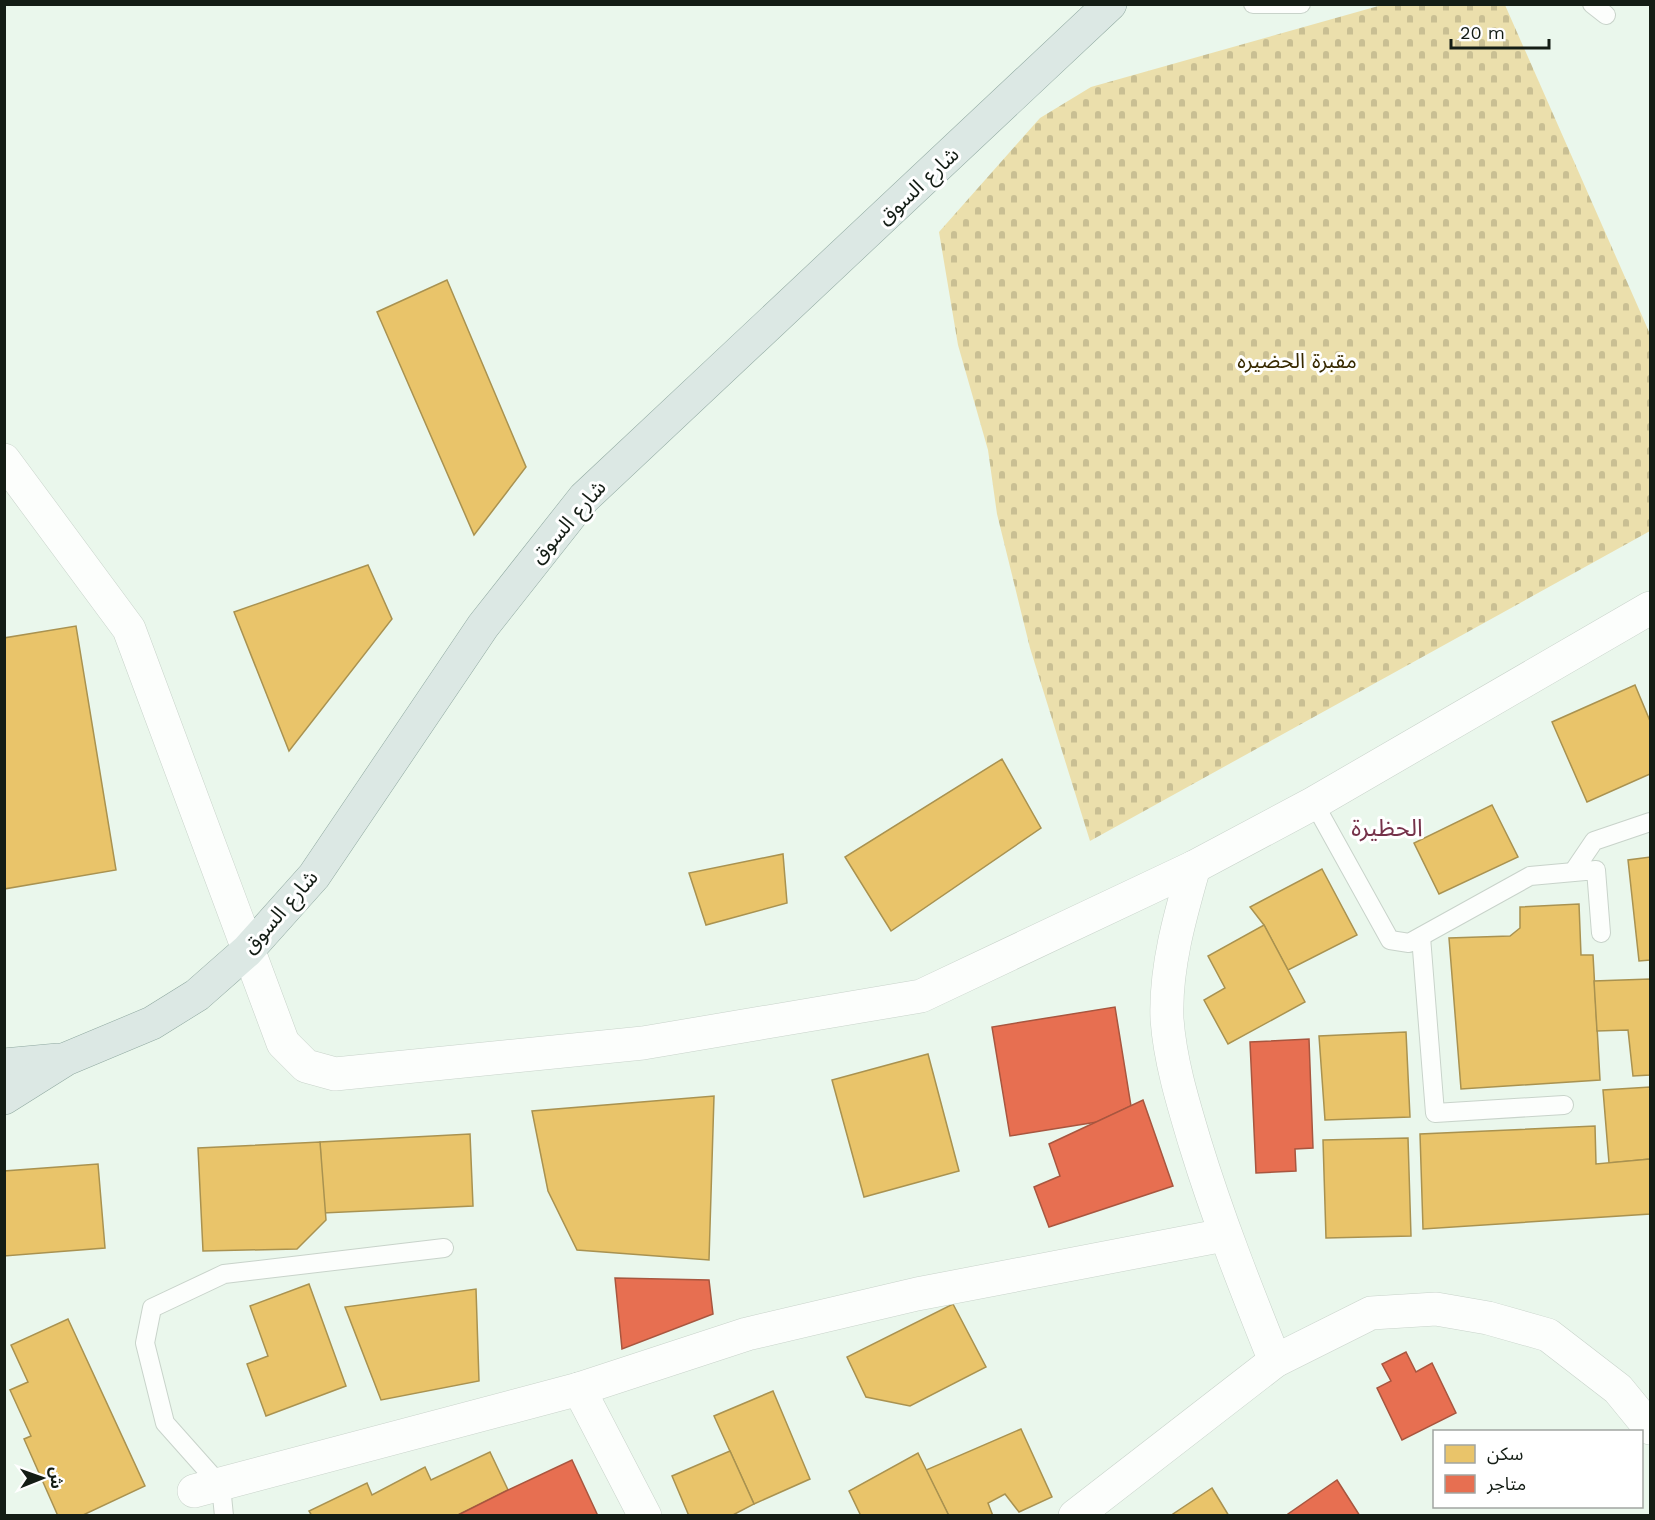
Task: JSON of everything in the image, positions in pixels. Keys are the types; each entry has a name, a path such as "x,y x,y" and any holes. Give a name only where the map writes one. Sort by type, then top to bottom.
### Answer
{"main road":[{"name":"شارع السوق","path":"66,1059 152,1023 197,995 248,951 314,876 483,626 584,498 1110,4"},
{"path":"4,1065 66,1059"},
{"path":"4,1098 66,1059"}],"street":[{"path":"4,460 129,629 283,1043 306,1066 335,1074 644,1043 921,996 1194,867 1314,803 1650,608"},
{"path":"1194,867 1177,926 1167,1019 1182,1101 1224,1234 1275,1361"},
{"path":"213,1498 579,1389 758,1331 916,1294 1224,1234"},
{"path":"1075,1515 1275,1361 1371,1313 1436,1309 1488,1318 1548,1335 1618,1389 1650,1428"},
{"path":"579,1389 645,1515"}],"lane":[{"path":"1253,4 1301,4"},
{"path":"1314,803 1390,940 1409,943 1530,876 1596,870 1601,933"},
{"path":"1573,872 1594,841 1650,822"},
{"path":"1421,937 1435,1113 1564,1105"},
{"path":"213,1498 165,1423 145,1343 152,1308 224,1274 444,1248"}],"green space":[{"name":"مقبرة الحضيره","path":"1382,5 1505,5 1650,334 1650,531 1090,841 1030,648 997,514 988,450 958,345 939,232 1040,118 1091,87"}],"building: سكن":[{"path":"447,280 526,467 474,535 377,312"},
{"path":"368,565 392,619 289,751 234,612"},
{"path":"76,626 116,870 4,889 4,638"},
{"path":"1635,685 1650,721 1650,774 1587,802 1552,722"},
{"path":"1002,759 1041,828 891,931 845,857"},
{"path":"1492,805 1518,857 1439,894 1414,843"},
{"path":"783,854 787,903 706,925 689,873"},
{"path":"1650,857 1650,960 1639,961 1628,860"},
{"path":"1322,869 1357,935 1288,970 1264,925 1250,907"},
{"path":"1579,904 1581,955 1593,955 1600,1080 1461,1089 1449,938 1510,936 1520,928 1520,907"},
{"path":"1264,925 1305,1002 1228,1044 1204,1000 1225,988 1208,956"},
{"path":"1650,979 1650,1075 1633,1076 1628,1030 1597,1031 1594,981"},
{"path":"1406,1032 1410,1117 1325,1120 1319,1036"},
{"path":"928,1054 959,1171 864,1197 832,1080"},
{"path":"1650,1087 1650,1159 1609,1163 1603,1090"},
{"path":"714,1096 709,1260 577,1250 548,1191 532,1111"},
{"path":"1595,1126 1596,1164 1650,1159 1650,1214 1423,1229 1420,1134"},
{"path":"470,1134 473,1206 323,1213 320,1142"},
{"path":"1408,1138 1411,1236 1326,1238 1323,1140"},
{"path":"320,1142 326,1220 297,1249 203,1251 198,1148"},
{"path":"98,1164 105,1248 4,1256 4,1171"},
{"path":"309,1284 346,1386 266,1416 247,1364 268,1356 250,1306"},
{"path":"476,1289 479,1381 381,1400 345,1307"},
{"path":"953,1304 986,1367 910,1406 866,1397 847,1357"},
{"path":"68,1319 145,1486 81,1516 58,1516 24,1439 31,1436 10,1390 28,1382 11,1345"},
{"path":"773,1391 810,1479 754,1504 714,1416"},
{"path":"1021,1429 1052,1497 1019,1512 1005,1494 988,1503 993,1516 949,1516 926,1470"},
{"path":"730,1451 754,1504 731,1516 689,1516 672,1476"},
{"path":"490,1452 508,1490 456,1516 312,1516 309,1511 367,1483 372,1495 425,1467 431,1480"},
{"path":"918,1453 949,1516 861,1516 849,1491"},
{"path":"1212,1488 1229,1516 1170,1516"}],"building: متاجر":[{"path":"1115,1007 1131,1106 1097,1122 1010,1136 992,1027"},
{"path":"1309,1039 1313,1148 1295,1149 1296,1171 1256,1173 1250,1042"},
{"path":"1143,1100 1173,1186 1049,1227 1034,1187 1060,1176 1049,1144"},
{"path":"615,1278 709,1280 713,1314 622,1349"},
{"path":"1406,1352 1416,1372 1432,1363 1456,1413 1402,1440 1377,1388 1391,1381 1382,1364"},
{"path":"572,1460 598,1516 456,1516 508,1490"},
{"path":"1337,1480 1360,1516 1289,1516 1288,1514"}],"district":[{"name":"الحظيرة","path":"1387,828"}]}
